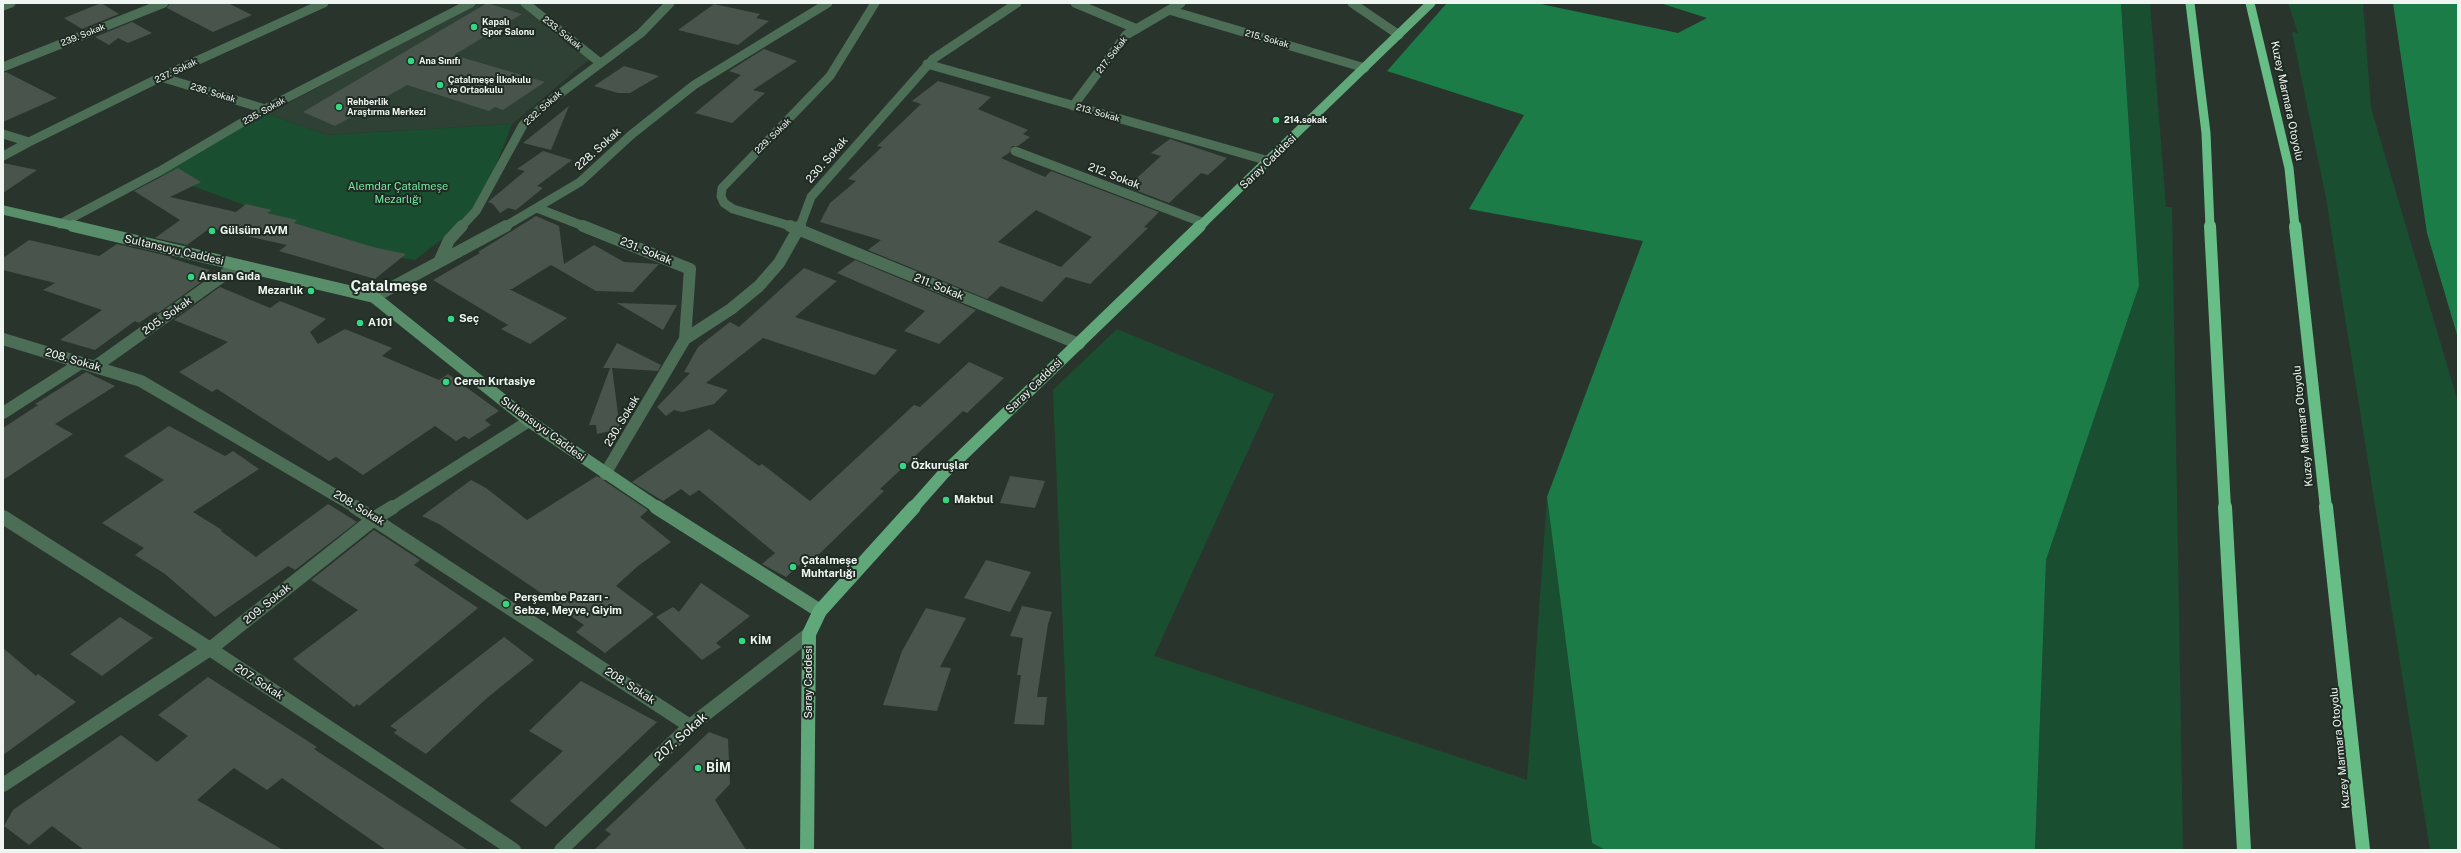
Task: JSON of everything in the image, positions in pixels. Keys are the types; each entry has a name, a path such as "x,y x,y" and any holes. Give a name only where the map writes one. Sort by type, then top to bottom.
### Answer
{"highway":[{"path":"2190,3 2206,133 2244,850"},
{"name":"Kuzey Marmara Otoyolu","path":"2250,3 2261,43 2288,168 2363,850"}],"main road":[{"name":"Saray Caddesi","path":"808,850 809,634 820,611 944,473 1431,3"}],"street":[{"path":"3,6 11,3"},
{"name":"239. Sokak","path":"3,67 164,3"},
{"name":"237. Sokak","path":"3,156 161,77 324,3"},
{"name":"235. Sokak","path":"60,224 160,170 265,109 471,3"},
{"name":"233. Sokak","path":"525,3 599,62"},
{"name":"232. Sokak","path":"439,262 449,240 476,211 516,135 523,125 542,106 641,32 670,3"},
{"name":"228. Sokak","path":"374,297 537,208 580,182 631,135 694,85 828,3"},
{"name":"229. Sokak","path":"799,230 733,209 724,203 721,196 722,188 818,91 830,76 874,3"},
{"name":"230. Sokak","path":"605,474 685,339 731,309 759,286 779,263 799,230 811,197 927,64 933,58 1017,3"},
{"path":"1075,3 1137,29"},
{"name":"217. Sokak","path":"1073,106 1126,35 1181,3"},
{"path":"1352,3 1399,35"},
{"name":"215. Sokak","path":"1169,10 1365,68"},
{"name":"213. Sokak","path":"927,64 1269,161"},
{"name":"236. Sokak","path":"161,77 265,109"},
{"path":"3,134 29,142"},
{"name":"212. Sokak","path":"1015,151 1204,223"},
{"name":"231. Sokak","path":"537,208 690,269 685,339"},
{"name":"Sultansuyu Caddesi","path":"3,210 374,297 529,421 605,474 820,611"},
{"name":"211. Sokak","path":"799,230 1079,344"},
{"name":"205. Sokak","path":"96,366 238,265"},
{"name":"208. Sokak","path":"3,339 81,363 96,366 141,381 375,518 690,726"},
{"path":"3,413 81,363"},
{"name":"209. Sokak","path":"3,785 210,649 375,518 529,421"},
{"name":"207. Sokak","path":"3,517 210,649 514,850"},
{"name":"207. Sokak","path":"561,850 690,726 809,634"}],"shaded area":[{"name":"Çatalmeşe İlkokulu ve Ortaokulu","path":"477,3 521,3 592,57 512,124 327,135 268,114"}],"green space":[{"path":"1447,3 1536,3 1678,33 1707,18 1660,3 2121,3 2139,286 2046,560 2035,850 1605,850 1592,843 1547,497 1643,241 1469,209 1524,115 1387,71"},
{"path":"2121,3 2150,3 2166,207 2172,207 2183,850 2035,850 2046,560 2139,286"},
{"path":"2288,3 2363,3 2371,108 2458,402 2458,850 2430,850 2326,198 2292,32 2298,33"},
{"path":"2393,3 2458,3 2458,338 2427,233"},
{"name":"Alemdar Çatalmeşe Mezarlığı","path":"268,114 327,135 512,124 478,211 415,260 378,254 157,173"},
{"path":"1117,329 1274,394 1154,656 1527,780 1547,497 1592,843 1605,850 1072,850 1053,390"}],"building":[{"path":"101,3 119,14 82,29 64,18"},
{"path":"170,3 228,3 252,15 213,32 167,8"},
{"path":"487,3 522,14 454,55 545,82 503,110 495,107 489,111 407,85 335,126 303,112"},
{"path":"714,4 760,14 756,18 769,21 738,45 678,30"},
{"path":"132,22 152,33 128,43 118,38 109,45 95,37"},
{"path":"764,49 797,61 753,90 765,93 732,123 695,113 741,75 729,71"},
{"path":"624,66 659,76 630,93 618,93 594,86"},
{"path":"6,72 57,98 3,122 3,73"},
{"path":"938,81 991,97 978,109 1028,130 1023,134 1030,137 1018,146 1012,146 1009,153 1001,158 1045,177 1051,171 1159,212 1144,227 1148,228 1090,284 1066,277 1042,302 1001,286 987,299 868,250 881,240 820,222 830,203 856,181 848,179 882,147 877,146 921,104 912,101","holes":["1036,210 1092,237 1061,267 998,242"]},
{"path":"569,106 551,150 523,143"},
{"path":"1170,139 1227,158 1208,175 1201,173 1169,203 1127,187 1161,156 1151,153"},
{"path":"543,151 572,160 537,186 543,188 516,210 508,208 500,213 493,204 488,202 525,171 517,169"},
{"path":"3,163 37,170 3,193"},
{"path":"178,168 201,182 170,197 236,212 246,204 272,210 267,213 297,220 294,223 373,247 406,254 375,279 279,251 287,245 210,228 187,245 155,238 180,220 134,191"},
{"path":"536,216 559,226 564,264 594,245 624,262 659,264 633,292 596,291 551,265 512,289 509,289 567,318 530,344 501,329 508,325 433,280 480,253 478,252"},
{"path":"29,240 99,256 117,244 172,257 170,258 210,270 199,278 204,280 158,313 155,312 139,323 135,321 95,350 60,340 102,310 43,290 55,283 3,270 3,258"},
{"path":"855,260 976,310 939,344 904,331 925,311 837,273"},
{"path":"804,268 837,281 795,317 897,350 875,375 763,338 706,383 728,390 714,404 682,412 674,410 666,416 657,407 690,373 684,372 698,347 730,322 739,327"},
{"path":"220,287 270,308 280,301 326,319 310,332 318,344 345,329 392,348 382,356 439,380 448,374 499,411 485,420 491,425 469,439 464,436 456,441 435,426 363,475 336,457 329,461 217,389 212,392 179,372 228,342 174,320"},
{"path":"617,303 677,305 663,330"},
{"path":"617,343 661,365 658,371 612,368 620,429 597,434 596,425 589,425 610,368 603,368"},
{"path":"969,362 1004,378 967,413 963,411 880,489 884,491 812,561 807,558 786,577 762,564 775,553 699,490 690,496 681,489 663,501 632,482 709,429 759,466 762,464 810,501 914,405 920,407"},
{"path":"86,372 115,386 55,424 73,434 3,480 3,428 38,405 35,404"},
{"path":"169,426 225,456 233,451 259,469 193,512 222,530 221,531 256,557 328,504 357,522 295,570 288,566 215,617 165,574 135,555 144,548 102,523 164,480 124,456"},
{"path":"597,476 648,510 640,517 671,542 638,566 616,586 654,614 605,653 576,632 584,625 555,605 556,603 439,524 422,516 471,480 486,488 527,520"},
{"path":"1010,476 1045,481 1035,508 1000,503"},
{"path":"374,530 420,560 414,565 478,608 359,706 357,704 354,707 293,659 358,610 311,580"},
{"path":"986,560 1031,572 1010,612 964,598"},
{"path":"701,583 750,616 716,643 721,647 702,660 656,617 673,607 679,612"},
{"path":"1022,606 1052,612 1048,624 1037,697 1047,697 1044,725 1014,724 1021,675 1017,675 1023,638 1010,636"},
{"path":"926,608 966,618 940,667 951,668 937,711 883,705 902,651"},
{"path":"120,617 153,638 102,676 70,654"},
{"path":"504,637 534,660 487,698 426,754 394,733 397,730 390,726"},
{"path":"3,648 36,676 38,674 76,702 3,755"},
{"path":"208,677 317,747 314,749 468,850 386,850 282,778 267,790 234,768 197,800 283,850 84,850 52,826 29,845 4,826 13,810 121,735 157,762 188,736 158,715"},
{"path":"581,681 657,722 546,827 510,801 563,751 529,731"},
{"path":"709,732 728,739 730,784 715,800 746,850 594,850 611,834 605,830"}],"place":[{"name":"Kapalı Spor Salonu","path":"474,27"},
{"name":"Ana Sınıfı","path":"411,61"},
{"name":"Çatalmeşe İlkokulu ve Ortaokulu","path":"440,85"},
{"name":"Rehberlik Araştırma Merkezi","path":"339,107"},
{"name":"214.sokak","path":"1276,120"},
{"name":"Gülsüm AVM","path":"212,231"},
{"name":"Arslan Gıda","path":"191,277"},
{"name":"Mezarlık","path":"311,291"},
{"name":"Seç","path":"451,319"},
{"name":"A101","path":"360,323"},
{"name":"Ceren Kırtasiye","path":"446,382"},
{"name":"Özkuruşlar","path":"903,466"},
{"name":"Makbul","path":"946,500"},
{"name":"Çatalmeşe Muhtarlığı","path":"793,567"},
{"name":"Perşembe Pazarı - Sebze, Meyve, Giyim","path":"506,604"},
{"name":"KİM","path":"742,641"},
{"name":"BİM","path":"698,768"}],"district":[{"name":"Çatalmeşe","path":"389,286"}]}
